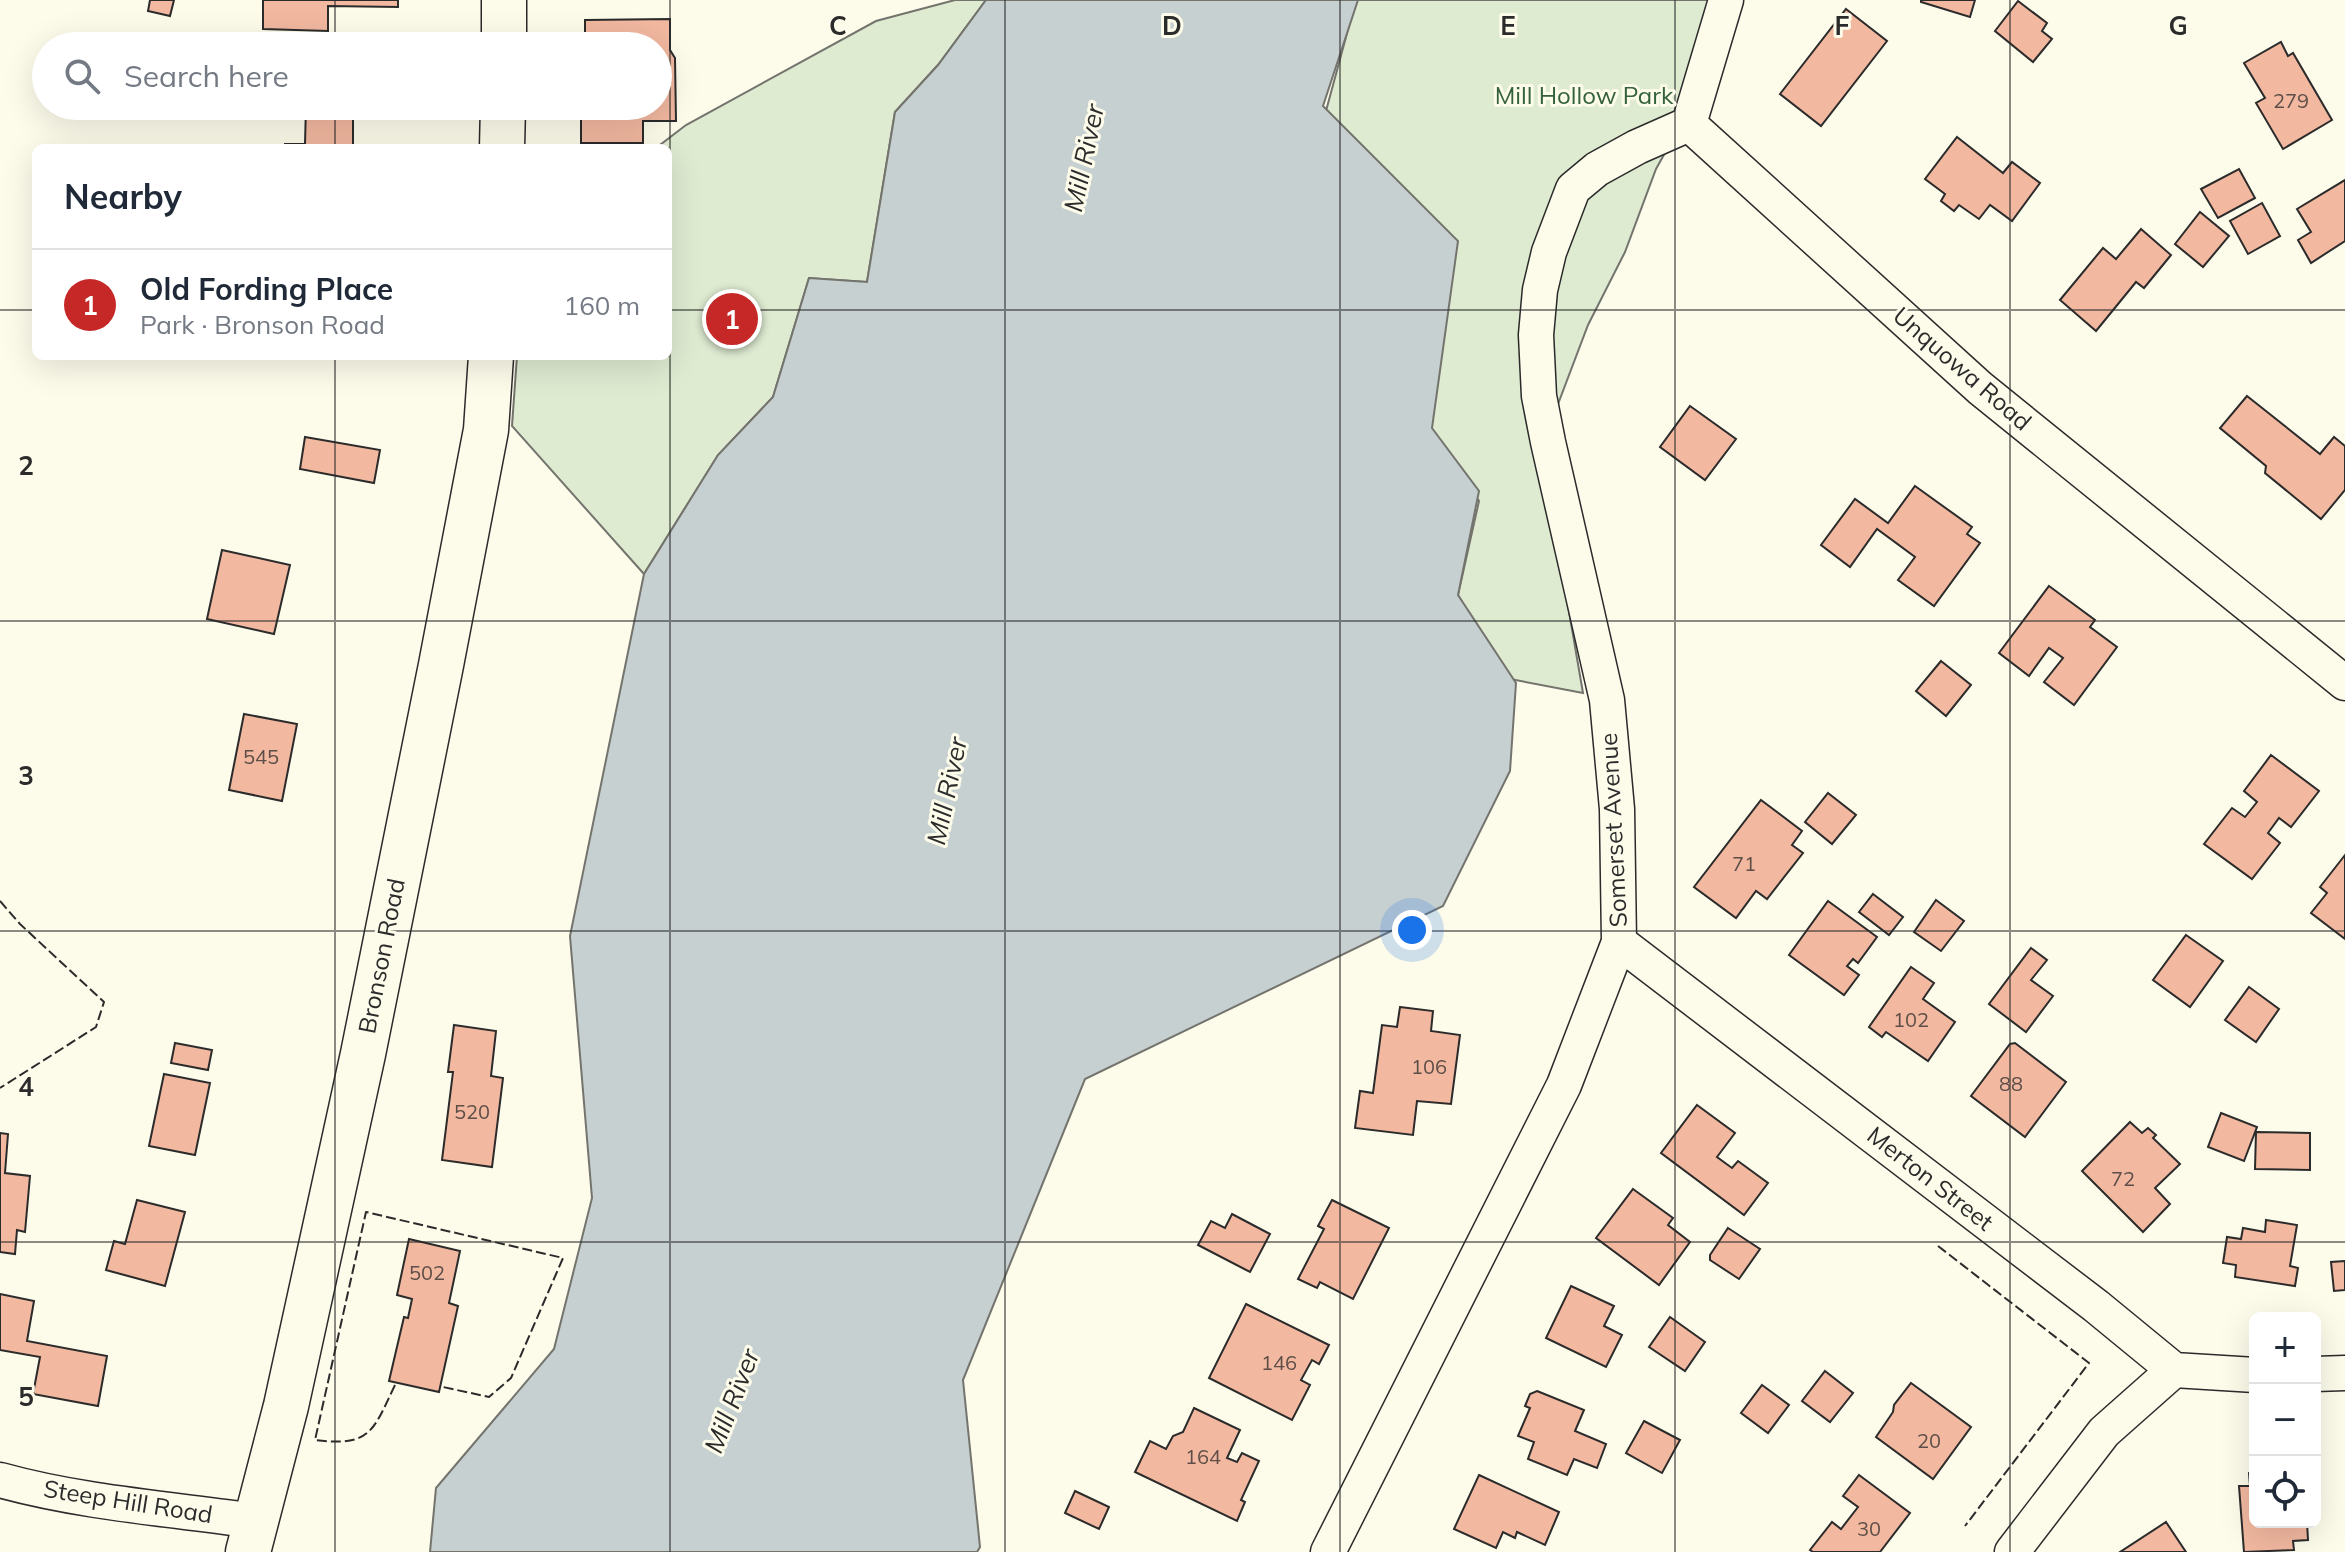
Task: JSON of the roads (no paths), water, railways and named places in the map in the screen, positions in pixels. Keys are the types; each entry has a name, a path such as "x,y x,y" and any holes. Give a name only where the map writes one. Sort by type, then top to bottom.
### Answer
{"main road":[{"path":"504,0 504,32"},
{"path":"502,144 503,120"},
{"name":"Bronson Road","path":"252,1536 286,1406 323,1242 441,665 486,430 491,360"}],"street":[{"path":"1689,124 1726,0"},
{"name":"Unquowa Road","path":"1689,124 1980,388 2345,683"},
{"name":"Somerset Avenue","path":"1328,1552 1564,1085 1619,942 1617,809 1607,700 1539,396 1536,335 1540,290 1549,252 1573,189 1597,169 1689,124"},
{"name":"Merton Street","path":"1619,942 2096,1306 2174,1370"},
{"path":"2012,1552 2104,1432 2174,1370 2249,1375"},
{"path":"2321,1374 2345,1373"},
{"name":"Steep Hill Road","path":"0,1480 118,1502 252,1536"}],"water":[{"name":"Mill River","path":"986,0 1358,0 1323,106 1458,241 1432,428 1479,491 1458,595 1516,683 1510,771 1443,906 1085,1079 963,1380 980,1547 977,1552 430,1552 436,1488 554,1349 592,1198 570,936 644,574 718,455 773,397 809,278 867,282 895,112 938,65"}],"place":[{"name":"Old Fording Place","path":"732,319"}],"park label":[{"name":"Mill Hollow Park","path":"1584,96"}]}
